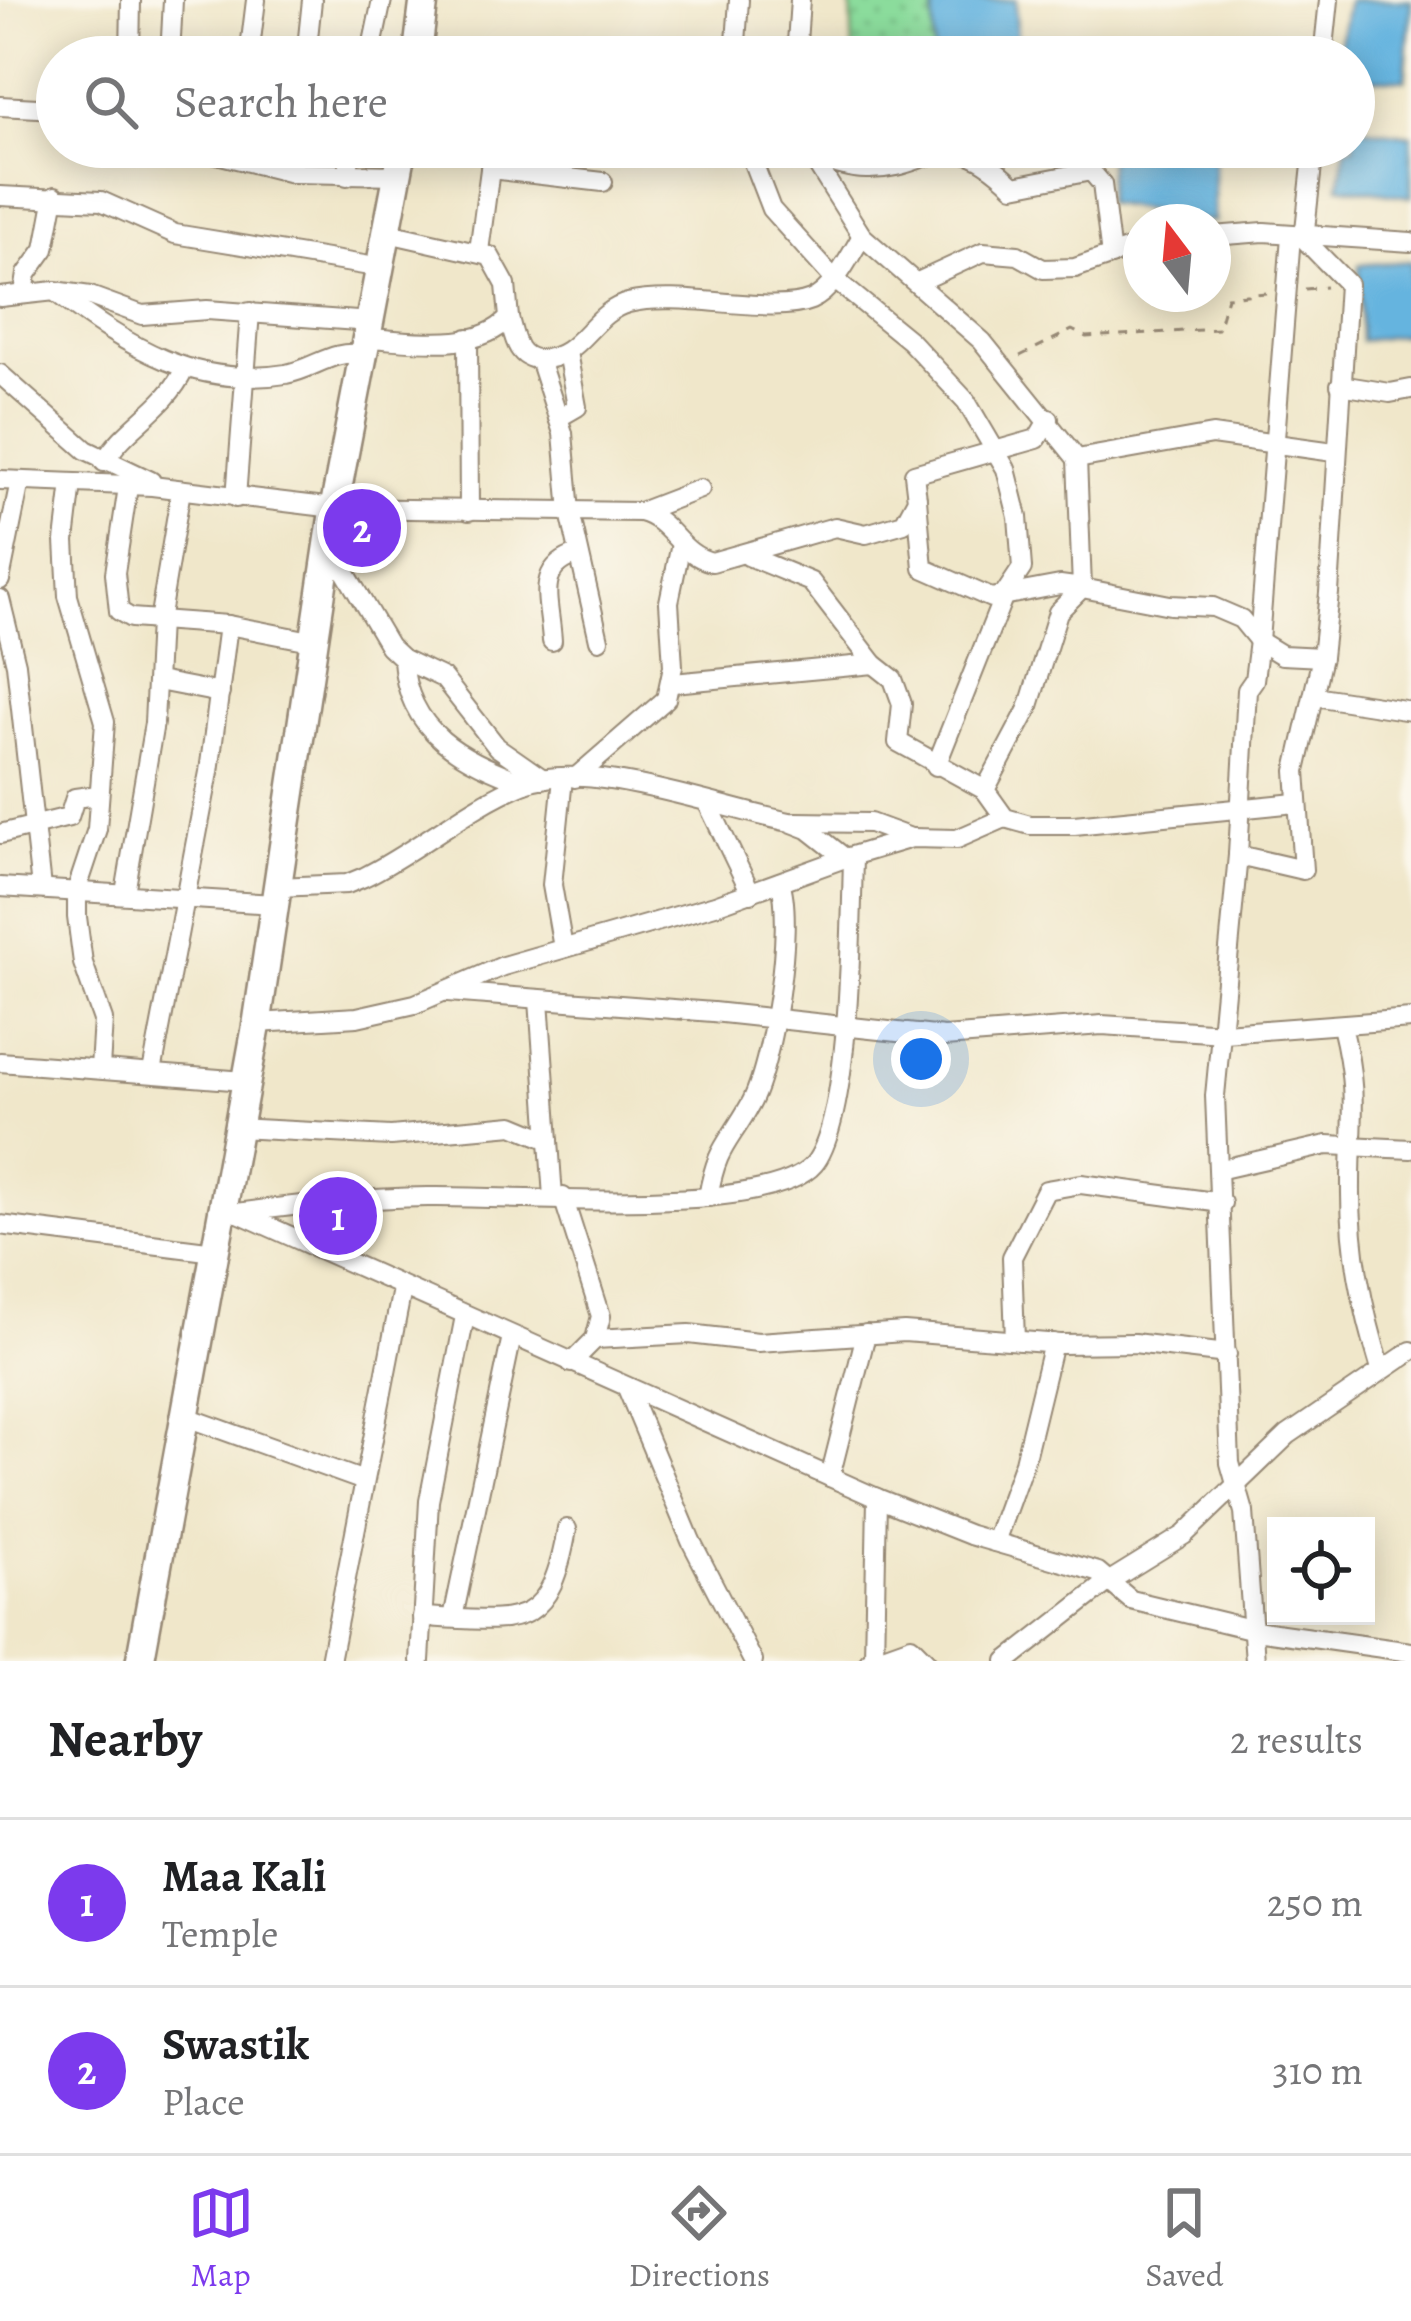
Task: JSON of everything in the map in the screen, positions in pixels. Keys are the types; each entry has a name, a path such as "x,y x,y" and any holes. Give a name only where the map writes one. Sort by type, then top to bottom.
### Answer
{"main road":[{"path":"420,36 424,0"},
{"path":"140,1661 181,1415 215,1252 230,1209 236,1127 257,1023 334,508 400,168"}],"street":[{"path":"130,0 130,36"},
{"path":"171,36 173,0"},
{"path":"252,36 256,0"},
{"path":"308,36 312,0"},
{"path":"374,36 382,0"},
{"path":"736,36 739,0"},
{"path":"797,36 800,0"},
{"path":"1325,36 1329,0"},
{"path":"0,106 36,108"},
{"path":"278,168 347,176 376,168"},
{"path":"292,173 293,168"},
{"path":"347,176 348,168"},
{"path":"755,168 771,209 834,279 910,341 966,401 1000,454 1018,517 1022,568 1004,596 936,766"},
{"path":"819,168 862,236 918,282 1002,364 1077,459 1082,588 1058,612 1052,648 1028,709 985,790"},
{"path":"996,168 1013,186 1091,170 1102,184 1111,256"},
{"path":"1255,1661 1244,1512 1234,1487 1215,1096 1224,1033 1247,690 1254,680 1259,641 1276,444 1284,291 1310,168"},
{"path":"479,251 490,169 604,182"},
{"path":"0,196 55,196 123,207 175,234 382,268"},
{"path":"24,293 26,274 45,249 55,196"},
{"path":"1231,235 1264,232 1297,238 1411,242"},
{"path":"388,233 479,251 490,256 506,285 518,347 539,359 558,418 569,466 569,512 599,640"},
{"path":"539,359 567,352 592,323 628,304 724,300 796,306 818,298 862,236"},
{"path":"1238,855 1303,870 1296,771 1322,657 1348,284 1297,238"},
{"path":"918,282 983,252 1018,255 1043,268 1075,268 1123,252"},
{"path":"0,297 55,291 90,296 142,315 250,312 368,338 468,338 501,327 509,317"},
{"path":"55,291 130,345 184,370 246,378 296,372 368,338"},
{"path":"236,498 250,312"},
{"path":"468,338 464,403 469,511"},
{"path":"558,418 577,407 567,352"},
{"path":"104,462 120,438 172,393 184,370"},
{"path":"0,374 104,462 176,489"},
{"path":"1340,385 1390,393 1411,388"},
{"path":"1049,419 1037,439 1000,454 914,474 923,568 991,598 1060,585 1170,605 1213,607 1241,619 1259,641 1282,655 1322,657"},
{"path":"1077,459 1212,435 1334,452"},
{"path":"0,580 10,481 176,489 334,508 469,511 640,512 700,489"},
{"path":"72,483 65,570 105,722 94,846 77,889 80,947 105,1031 100,1067"},
{"path":"128,487 115,573 119,611 316,643"},
{"path":"125,893 158,681 159,621 176,489"},
{"path":"640,512 665,523 694,557 712,562 748,556 835,527 866,534 904,523 917,500"},
{"path":"563,948 552,885 569,778 651,714 673,683 669,602 681,544"},
{"path":"329,545 378,631 403,659 443,678 497,747 534,781"},
{"path":"552,641 548,573 555,562 579,554"},
{"path":"748,556 811,582 874,664 892,679 902,704 898,742 985,790 1004,818"},
{"path":"1,607 16,664 41,888"},
{"path":"152,1072 181,899 201,818 228,626"},
{"path":"403,659 413,704 441,742 468,763 534,781 569,778 628,783 790,823 808,829 849,858"},
{"path":"673,683 874,664"},
{"path":"158,681 220,693"},
{"path":"1314,696 1411,711"},
{"path":"0,765 23,758"},
{"path":"0,887 181,899 276,896 347,884 534,781"},
{"path":"0,834 69,817 75,798 98,796"},
{"path":"790,823 871,823 912,838 958,839 1004,818 1030,825 1074,825 1296,803"},
{"path":"709,806 751,893"},
{"path":"257,1023 357,1017 448,992 563,948 751,893 912,838"},
{"path":"230,1209 362,1199 708,1197 776,1185 814,1163 833,1121 843,1030 849,858"},
{"path":"708,1197 719,1146 755,1094 788,923 780,882"},
{"path":"448,992 972,1038 1102,1025 1224,1033 1411,1019"},
{"path":"539,1000 558,1197 596,1289 601,1316 595,1340 571,1363"},
{"path":"1342,1026 1356,1082 1357,1286 1381,1369"},
{"path":"0,1062 245,1081"},
{"path":"236,1127 391,1136 513,1125 549,1140"},
{"path":"1222,1169 1353,1142 1411,1149"},
{"path":"1015,1340 1012,1257 1046,1190 1081,1184 1222,1203"},
{"path":"230,1209 877,1498 995,1542 1098,1572 1132,1600 1255,1630 1411,1652"},
{"path":"0,1225 215,1252"},
{"path":"330,1661 402,1289"},
{"path":"420,1661 429,1501 465,1316"},
{"path":"595,1340 688,1334 758,1342 866,1334 1135,1343 1227,1354"},
{"path":"830,1477 866,1334"},
{"path":"453,1618 512,1336"},
{"path":"995,1542 1024,1462 1053,1343"},
{"path":"1017,1657 1108,1582 1184,1535 1288,1435 1411,1351"},
{"path":"627,1388 691,1541 753,1661"},
{"path":"181,1415 364,1481"},
{"path":"877,1498 872,1660 911,1646 926,1661"},
{"path":"422,1617 495,1618 536,1609 550,1597 559,1579 567,1529"}],"path":[{"path":"1002,364 1072,330 1087,337 1218,329 1227,297 1348,284"}],"green space":[{"path":"851,0 950,0 951,36 852,36"}],"water":[{"path":"933,0 1016,0 1017,36 934,36"},
{"path":"1348,0 1411,0 1405,80 1375,78 1375,36 1341,36"},
{"path":"1375,130 1411,135 1411,197 1339,186 1342,168 1375,168"},
{"path":"1108,168 1214,168 1214,204 1106,203"},
{"path":"1411,261 1411,334 1361,341 1359,265"}],"building":[{"path":"382,509 376,550 341,545 346,511"}],"place":[{"name":"Swastik","path":"362,528"},
{"name":"Maa Kali","path":"338,1216"}]}
